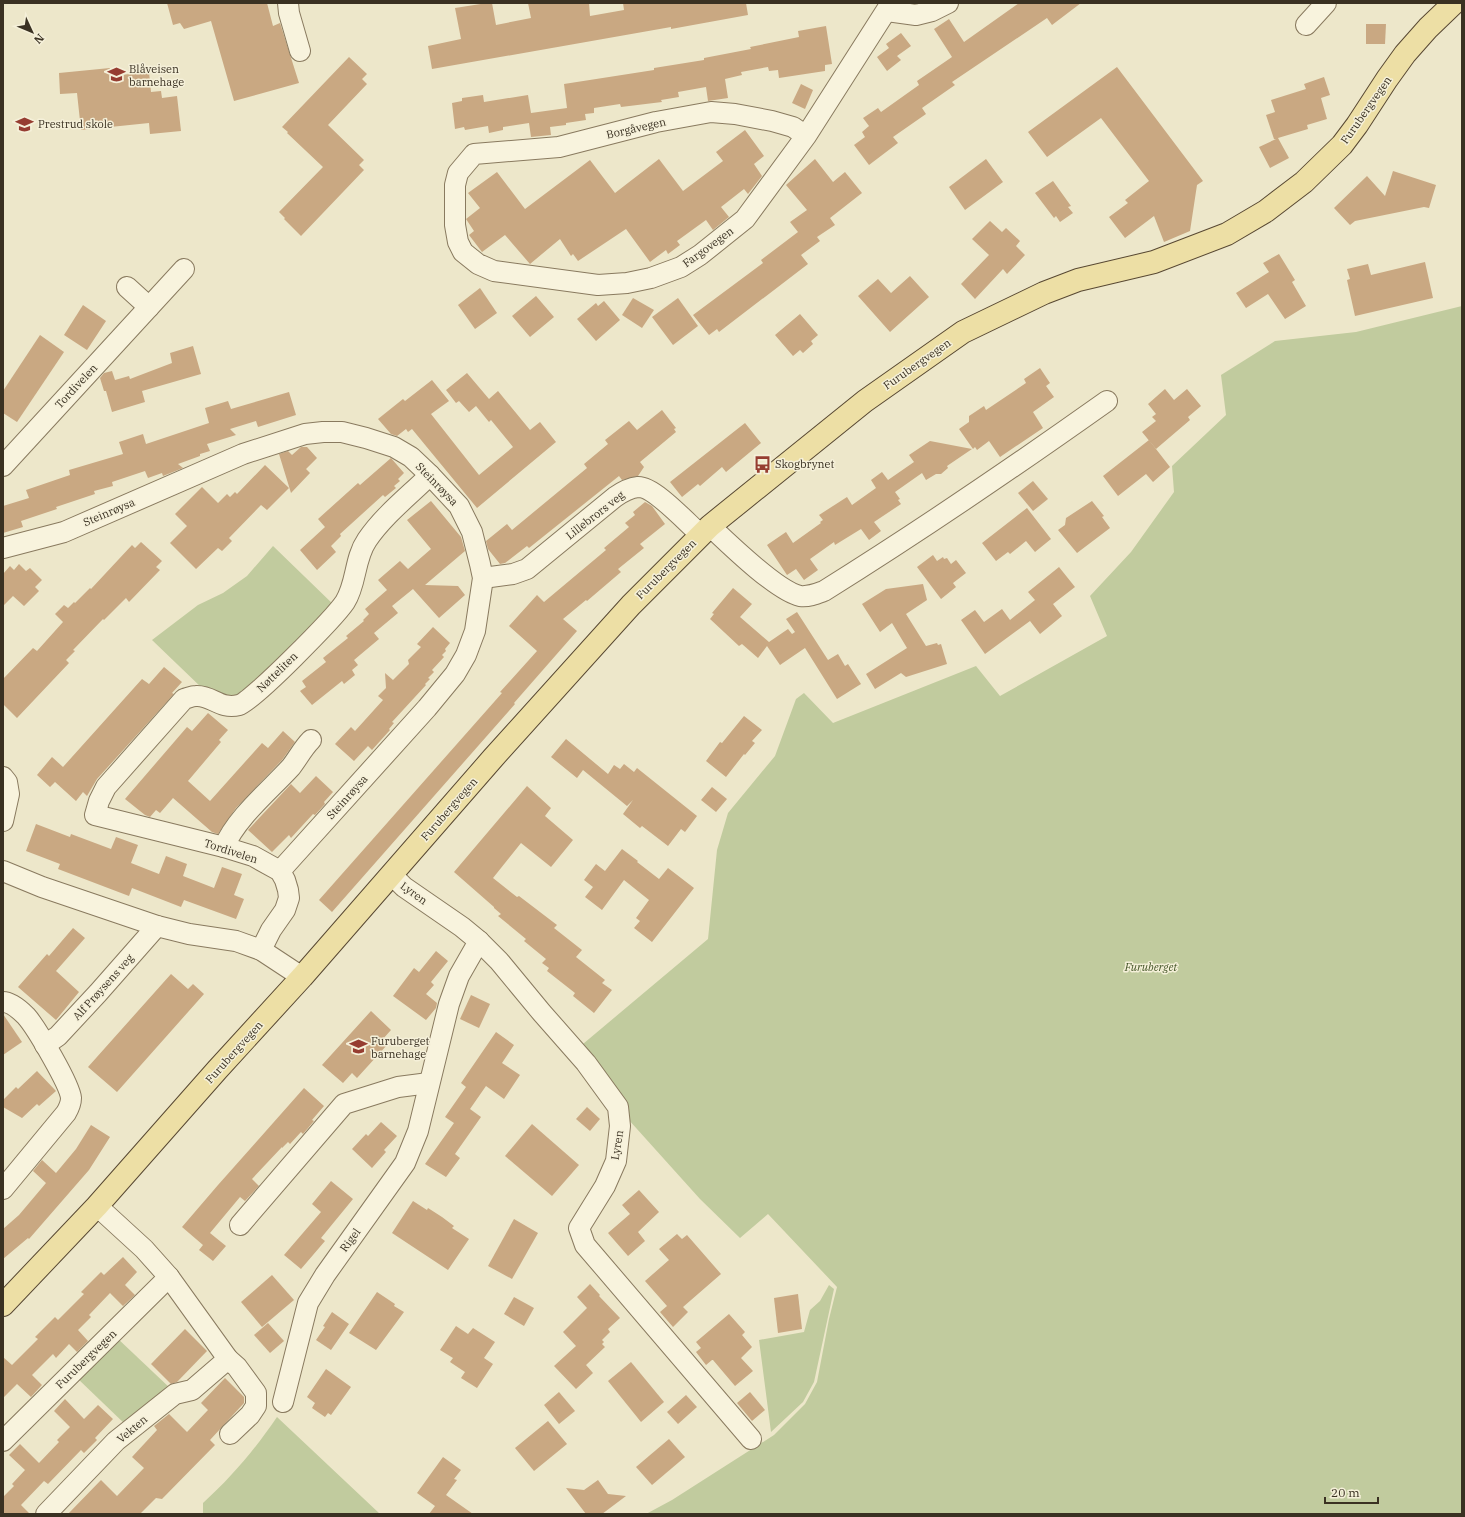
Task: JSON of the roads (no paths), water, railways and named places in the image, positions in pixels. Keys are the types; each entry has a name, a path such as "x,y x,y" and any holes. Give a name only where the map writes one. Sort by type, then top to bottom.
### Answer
{"main road":[{"name":"Furubergvegen","path":"3,1305 97,1206 217,1070 302,977 498,752 631,605 705,531 865,401 963,332 1044,293 1078,280 1154,262 1227,234 1266,212 1304,182 1342,145 1405,54 1428,28 1454,3"}],"street":[{"path":"288,3 289,14 300,51"},
{"path":"889,7 916,14 932,11 948,3"},
{"path":"1306,25 1326,3"},
{"name":"Fargovegen","path":"466,163 458,172 455,185 455,225 458,242 463,252 478,264 494,271 527,274 575,283 598,285 627,283 651,278 681,267 723,238 745,219 806,136 889,7"},
{"name":"Borgåvegen","path":"466,163 474,154 559,147 656,122 711,112 735,114 772,121 793,127 806,136"},
{"name":"Tordivelen","path":"3,466 184,269"},
{"path":"127,287 149,307"},
{"path":"705,531 757,568 786,591 800,596 812,596 824,591 894,547 1107,401"},
{"name":"Steinrøysa","path":"3,548 64,532 243,454 305,434 342,432 366,438 400,451 411,457 459,506 472,532 483,578 475,631 466,655 455,674 427,708 280,871"},
{"name":"Nøtteliten","path":"95,815 99,801 106,787 184,699 195,696 208,698 217,704 229,706 240,705 261,690 329,621 345,603 351,590 356,563 366,541 378,525 430,475"},
{"name":"Lillebrors veg","path":"483,578 513,574 527,569 615,497 626,490 639,487 649,490 661,498 705,531"},
{"path":"224,847 230,834 240,821 290,767 311,740"},
{"path":"3,777 8,782 9,794 3,821"},
{"name":"Tordivelen","path":"95,815 224,847 253,856 280,871"},
{"path":"3,871 157,926 189,934 236,941 261,950 302,977"},
{"path":"261,950 271,930 285,910 289,898 287,885 280,871"},
{"name":"Lyren","path":"392,875 404,887 462,927 479,941 586,1063 618,1107 620,1126 616,1161 605,1186 579,1228 585,1245 751,1439"},
{"name":"Alf Prøysens veg","path":"45,1045 58,1036 157,926"},
{"name":"Rigel","path":"283,1402 308,1303 325,1275 405,1163 418,1131 449,1004 459,976 479,941"},
{"path":"3,1002 6,1002 16,1008 26,1016 45,1045 71,1097 70,1107 3,1189"},
{"path":"240,1225 344,1104 398,1087 429,1083"},
{"path":"97,1206 144,1249 169,1277 228,1359 237,1367 256,1393 256,1406 250,1415 230,1434"},
{"name":"Furubergvegen","path":"3,1440 169,1277"},
{"name":"Vekten","path":"46,1514 122,1436 175,1394 192,1390 228,1359"}],"place":[{"name":"Blåveisen barnehage","path":"116,75"},
{"name":"Prestrud skole","path":"25,124"},
{"name":"Skogbrynet","path":"762,464"},
{"name":"Furuberget barnehage","path":"358,1047"}],"park label":[{"name":"Furuberget","path":"1151,967"}]}
